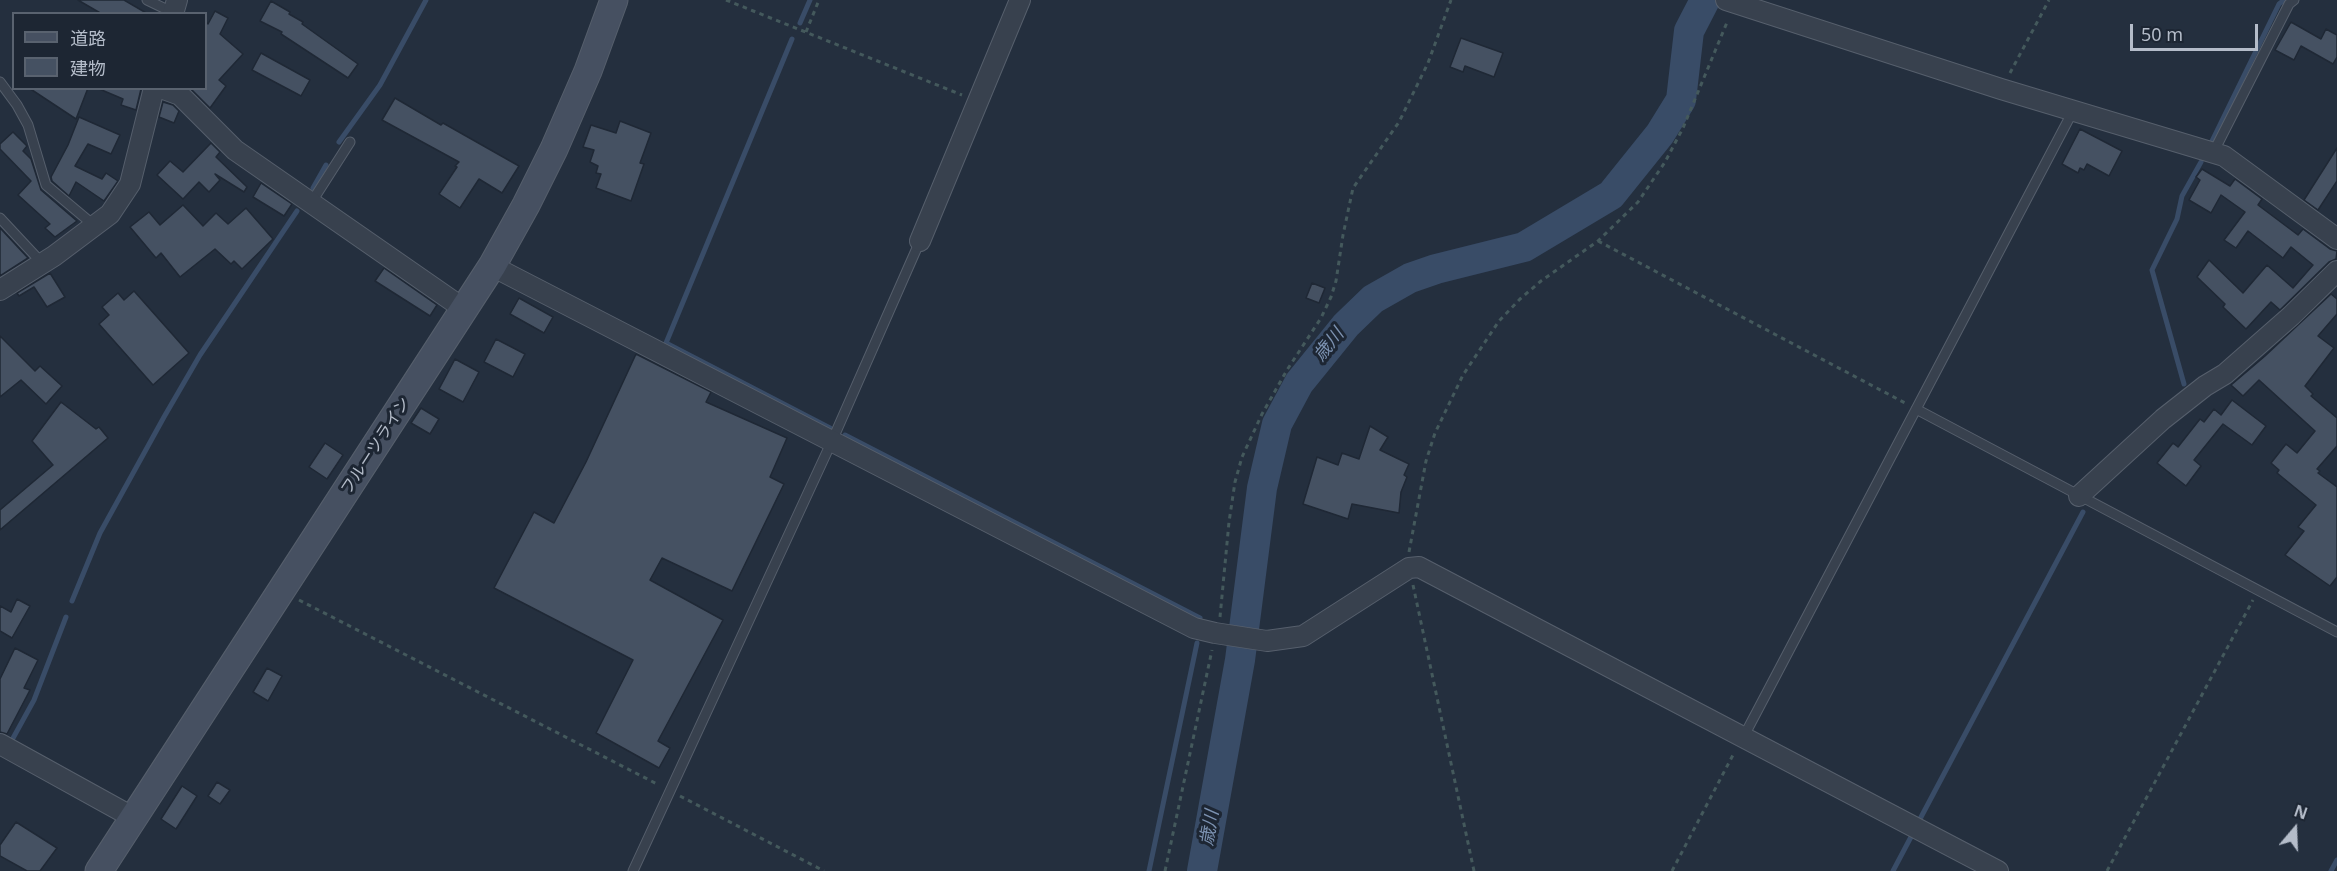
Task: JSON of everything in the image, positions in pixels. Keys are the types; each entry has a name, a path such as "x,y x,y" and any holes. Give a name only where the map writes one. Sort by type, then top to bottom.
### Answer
{"street":[{"name":"フルーツライン","path":"99,871 492,266 554,149 588,71 614,0"},
{"path":"920,241 1020,0"},
{"path":"1730,2 2001,89 2224,156 2337,239"},
{"path":"0,290 96,227 110,214 130,184 154,90"},
{"path":"166,90 180,95 235,150 464,309"},
{"path":"492,266 1194,628 1267,641 1303,636 1409,568 1419,567 1998,871"},
{"path":"2079,495 2163,419 2205,386 2225,374 2337,272"},
{"path":"0,744 134,818"}],"lane":[{"path":"147,0 171,12"},
{"path":"2213,153 2289,4 2294,0"},
{"path":"0,82 28,125 46,185 96,227"},
{"path":"1744,736 2073,111"},
{"path":"311,202 350,142"},
{"path":"0,218 42,263"},
{"path":"633,871 832,441 920,241"},
{"path":"1916,409 2337,632"}],"path":[{"path":"726,0 978,101"},
{"path":"806,32 819,0"},
{"path":"1165,871 1215,633 1219,626 1229,522 1235,482 1242,458 1262,414 1321,318 1331,297 1336,282 1353,188 1399,123 1428,63 1450,0"},
{"path":"2001,89 2049,0"},
{"path":"1474,871 1409,568 1410,550 1426,461 1435,433 1462,375 1499,321 1541,281 1598,241 1638,202 1665,162 1683,128 1730,2"},
{"path":"1598,241 1916,409"},
{"path":"2107,871 2258,591"},
{"path":"281,592 824,871"},
{"path":"1672,871 1744,736"}],"building":[{"path":"78,0 124,0 145,12 99,12"},
{"path":"271,1 290,12 289,14 303,22 302,24 358,64 348,78 281,34 282,32 260,21"},
{"path":"215,11 228,18 220,34 243,54 219,80 226,86 210,108 192,90 207,90 208,24"},
{"path":"2291,22 2321,39 2326,29 2337,35 2337,57 2333,64 2301,46 2294,60 2275,50"},
{"path":"1461,38 1503,53 1494,77 1465,66 1463,72 1450,67"},
{"path":"261,53 310,80 301,96 252,70"},
{"path":"32,90 87,90 76,119"},
{"path":"102,90 141,90 136,110 121,105 123,99"},
{"path":"395,98 519,166 502,193 479,179 460,208 439,194 459,162 382,120"},
{"path":"163,102 173,105 179,111 174,123 159,117"},
{"path":"79,117 120,135 111,154 88,144 75,166 102,179 106,173 118,181 104,201 76,182 69,196 52,181 51,177 68,145"},
{"path":"620,121 651,133 640,163 644,164 631,201 596,188 601,174 596,173 598,166 590,162 594,150 583,147 591,125 616,133"},
{"path":"2080,129 2122,151 2109,176 2087,164 2084,170 2080,168 2078,173 2062,164"},
{"path":"13,132 27,146 23,151 31,159 41,190 77,221 55,237 45,228 50,224 18,195 31,181 0,149 0,144"},
{"path":"211,143 220,152 216,157 247,187 244,192 215,174 220,180 209,192 199,182 183,199 157,175 170,161 183,172"},
{"path":"2337,148 2337,181 2318,210 2304,200"},
{"path":"2202,169 2230,186 2235,179 2262,199 2258,205 2298,235 2303,229 2330,249 2337,251 2336,259 2329,262 2280,310 2271,302 2246,329 2223,307 2225,304 2197,277 2209,260 2243,293 2267,265 2293,288 2313,265 2291,247 2283,258 2248,231 2236,248 2224,240 2245,212 2221,195 2211,213 2189,200 2200,180 2196,177"},
{"path":"261,183 292,204 284,216 253,197"},
{"path":"183,205 203,226 216,213 228,224 246,208 273,239 242,269 234,261 231,264 215,249 180,277 161,253 156,258 130,227 149,212 160,225"},
{"path":"0,228 28,258 0,276"},
{"path":"384,268 437,305 430,316 375,281"},
{"path":"50,273 65,297 47,307 34,287 19,296 17,293"},
{"path":"1312,283 1325,288 1319,303 1306,298"},
{"path":"134,291 189,353 153,385 99,324 109,315 102,307 118,293 124,300"},
{"path":"2331,294 2337,299 2337,314 2318,336 2334,348 2305,386 2313,394 2311,396 2337,418 2337,446 2317,469 2320,471 2318,473 2337,487 2337,577 2330,586 2285,555 2304,531 2298,527 2316,505 2277,473 2279,470 2271,463 2286,444 2297,453 2315,431 2259,380 2243,396 2231,385"},
{"path":"519,298 553,317 544,333 510,314"},
{"path":"0,336 35,371 40,366 62,386 46,404 21,380 0,397"},
{"path":"496,339 525,354 513,377 484,362"},
{"path":"636,354 711,392 706,402 787,438 770,477 784,484 732,591 662,558 650,580 723,620 658,741 670,748 659,768 596,733 633,660 494,588 534,512 554,523 586,462"},
{"path":"455,359 479,372 463,402 439,389"},
{"path":"2232,400 2266,426 2252,445 2223,424 2194,460 2201,466 2186,486 2157,463 2173,443 2178,447 2200,419 2204,422 2214,409 2221,415"},
{"path":"61,402 96,429 99,427 108,438 0,530 0,510 53,465 32,441"},
{"path":"421,408 439,419 430,434 411,423"},
{"path":"1370,426 1388,437 1380,450 1409,464 1404,475 1407,477 1401,492 1399,513 1352,504 1348,519 1303,504 1317,457 1338,465 1342,453 1359,459"},
{"path":"325,443 343,455 327,479 309,467"},
{"path":"17,599 30,606 12,638 0,631 0,606 11,612"},
{"path":"15,648 38,660 24,688 30,690 7,734 0,732 0,679"},
{"path":"267,668 282,676 268,701 253,692"},
{"path":"217,782 230,790 220,804 208,796"},
{"path":"182,786 197,796 176,829 161,819"},
{"path":"16,822 57,848 40,871 27,871 0,856 0,845"}],"waterway":[{"path":"339,142 380,85 426,0"},
{"path":"800,23 810,0"},
{"name":"歳川","path":"1202,871 1240,660 1262,488 1277,424 1299,383 1346,325 1373,299 1410,278 1436,269 1524,247 1611,195 1660,134 1681,100 1689,31 1705,0"},
{"path":"2212,141 2279,4 2284,0"},
{"path":"792,39 666,343 830,428"},
{"path":"2184,384 2152,270 2177,219 2182,196 2201,162"},
{"path":"313,188 326,165"},
{"path":"72,601 100,533 164,417 200,355 297,211"},
{"path":"845,435 1200,618"},
{"path":"1920,819 2083,512"},
{"path":"12,740 34,700 66,617"},
{"path":"1149,871 1197,643"},
{"path":"1893,871 1912,835"},
{"path":"2331,871 2337,860"}]}
